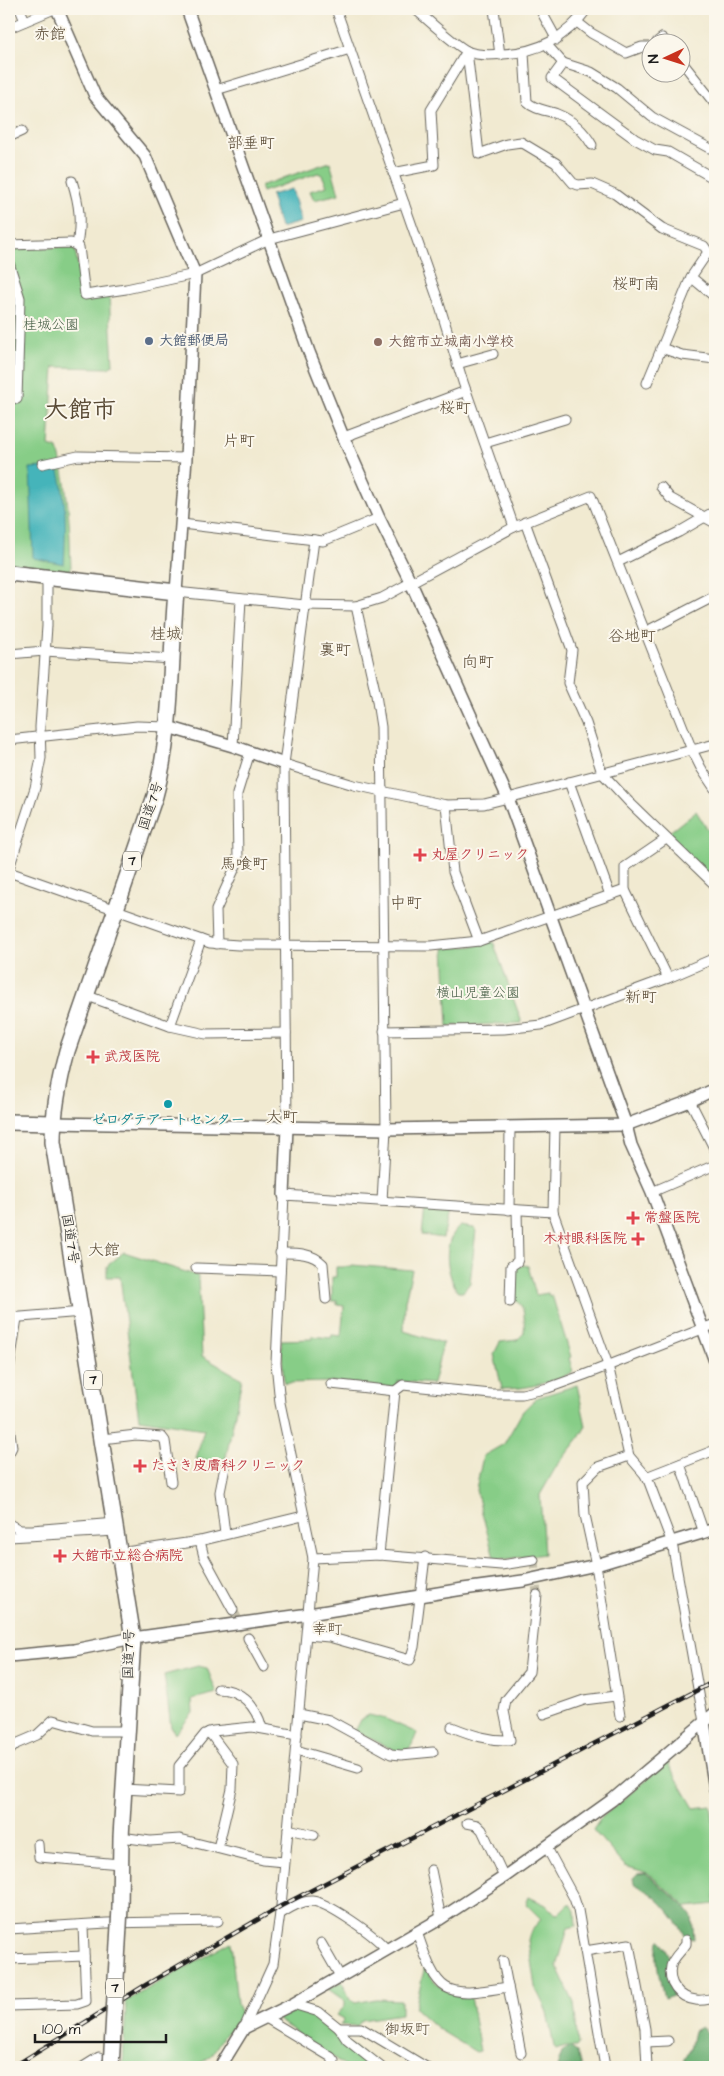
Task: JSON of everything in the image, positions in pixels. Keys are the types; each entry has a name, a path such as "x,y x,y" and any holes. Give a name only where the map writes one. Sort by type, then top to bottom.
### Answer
{"main road":[{"path":"9,573 176,592"},
{"name":"国道7号","path":"111,2067 120,1908 123,1789 132,1638 54,1142 53,1123 57,1089 85,995 155,796 163,767 168,728 176,592"},
{"path":"9,1122 53,1123"}],"street":[{"path":"20,9 26,21"},
{"path":"9,28 56,9 95,96 145,156 195,274 186,458 176,592 306,605 356,606 382,598 514,527 591,496 692,750 715,789"},
{"path":"187,9 309,352 379,518 411,583 508,798 626,1124 631,1146 652,1192 715,1360"},
{"path":"336,9 437,297 466,391 514,527"},
{"path":"415,9 466,51 478,55 524,53 547,45 556,40 577,22 587,9"},
{"path":"494,9 500,55"},
{"path":"540,9 556,40"},
{"path":"577,22 591,33 626,54 642,47"},
{"path":"547,45 563,63 591,72 617,88 652,117 709,148"},
{"path":"216,90 350,50"},
{"path":"393,173 434,165 430,110 466,51"},
{"path":"466,51 475,138 479,154 507,144 521,142 556,163 573,183 578,185 592,184 615,194 662,229 704,246 708,252 691,278 647,384"},
{"path":"524,53 527,102 531,106 558,114 573,123 585,134 592,145"},
{"path":"563,63 552,78 635,139 655,150 668,152 715,179"},
{"path":"692,75 715,104"},
{"path":"9,137 22,131"},
{"path":"72,181 79,204 80,217 77,246 79,247 85,295 126,289 195,274 269,239 404,203"},
{"path":"9,245 71,243 77,246"},
{"path":"9,263 20,298 17,399"},
{"path":"691,278 715,297"},
{"path":"661,348 682,355 715,359"},
{"path":"457,364 494,354"},
{"path":"344,437 466,391"},
{"path":"485,443 566,418"},
{"path":"42,464 78,456 186,458"},
{"path":"662,487 670,498 715,523"},
{"path":"618,562 715,511"},
{"path":"182,524 323,541 379,518"},
{"path":"525,522 572,650 568,683 586,723 602,773 666,839 715,885"},
{"path":"220,2067 244,2028 273,1964 280,1914 313,1558 280,1403 276,1363 287,1127 284,764 314,540"},
{"path":"9,868 35,788 41,758 40,738 47,577"},
{"path":"645,632 715,596"},
{"path":"233,746 241,599"},
{"path":"356,606 376,695 381,727 386,1129 382,1201"},
{"path":"9,654 45,651 172,659"},
{"path":"9,740 137,726 168,728 233,746 354,785 446,805 484,804 715,744"},
{"path":"217,944 216,910 238,861 237,794 250,752"},
{"path":"570,782 610,896"},
{"path":"446,805 453,872 479,941"},
{"path":"666,839 625,867 625,890 668,978"},
{"path":"9,872 217,944 431,946 479,941 625,890"},
{"path":"170,1026 201,940"},
{"path":"384,1032 504,1029 541,1025 668,978 715,958"},
{"path":"85,995 170,1026 206,1034 286,1033"},
{"path":"53,1123 386,1129 626,1124 715,1090"},
{"path":"690,1101 715,1150"},
{"path":"555,1126 553,1212 608,1366 629,1456 646,1477 672,1543 715,1789"},
{"path":"510,1127 513,1210 518,1259 511,1266 510,1302"},
{"path":"652,1192 715,1165"},
{"path":"284,1195 553,1212"},
{"path":"280,1252 301,1254 319,1260 323,1264 326,1299"},
{"path":"196,1268 280,1271"},
{"path":"9,1370 13,1318 82,1312"},
{"path":"331,1384 395,1391 403,1386 491,1394 522,1394 548,1388 715,1324"},
{"path":"379,1555 395,1391"},
{"path":"9,1425 12,1447 10,1451"},
{"path":"102,1439 136,1435 162,1437 165,1441 171,1482"},
{"path":"646,1477 715,1450"},
{"path":"620,1716 596,1565 585,1515 583,1482 598,1468 629,1456"},
{"path":"225,1534 220,1492 226,1462"},
{"path":"680,1464 704,1533"},
{"path":"119,1553 200,1541 303,1516"},
{"path":"9,1524 20,1530 115,1527"},
{"path":"9,1537 115,1527"},
{"path":"9,1656 74,1650 132,1638 309,1614 523,1581 596,1565 715,1529"},
{"path":"200,1541 204,1557 233,1610"},
{"path":"313,1558 379,1555 502,1565 534,1560"},
{"path":"307,1635 330,1637 410,1660 414,1646 425,1558"},
{"path":"452,1727 474,1736 494,1740 510,1740 504,1711 506,1700 529,1672 537,1595"},
{"path":"248,1638 264,1667"},
{"path":"218,1688 229,1689 252,1706 259,1717 262,1728"},
{"path":"544,1714 584,1700 616,1696"},
{"path":"244,2028 293,2004 417,1932 504,1877 612,1800 715,1712"},
{"path":"299,1714 329,1720 391,1754 402,1756 433,1752"},
{"path":"9,1751 16,1744 37,1735 53,1720 92,1730 126,1730"},
{"path":"123,1789 179,1792 178,1766 205,1734 209,1732 252,1727 297,1736"},
{"path":"209,1732 233,1764 232,1789 218,1848"},
{"path":"296,1750 358,1768"},
{"path":"467,1823 477,1825 482,1830 504,1877"},
{"path":"288,1829 314,1835"},
{"path":"121,1837 150,1841 180,1839 263,1860 284,1862"},
{"path":"38,1844 39,1857 120,1864"},
{"path":"547,1848 574,1898 605,2067"},
{"path":"430,1870 440,1918"},
{"path":"280,1914 302,1902 314,1901 353,1921 378,1939 386,1949"},
{"path":"9,1929 83,1926 107,1923 218,1921"},
{"path":"9,2006 77,2004 86,2001 83,1926"},
{"path":"417,1932 429,1968 439,1982 451,1991 472,1993 508,1988"},
{"path":"686,1940 686,1944 674,1957 670,1967 670,1978 673,1986 681,1994 698,2001 715,1998"},
{"path":"322,1943 340,1976"},
{"path":"585,1951 629,1944 646,2042 647,2067"},
{"path":"9,1959 84,1956"},
{"path":"503,1961 521,2053"},
{"path":"293,2004 319,2012 339,2028 347,2040 381,2067"},
{"path":"266,2018 331,2057 334,2061 331,2067"},
{"path":"339,2028 361,2028 426,2067"},
{"path":"646,2042 668,2041"},
{"path":"83,2067 99,2057"}],"green space":[{"path":"330,162 339,194 314,200 310,191 327,186 322,175 318,173 262,192 260,186"},
{"name":"桂城公園","path":"71,247 75,250 84,298 109,295 113,365 108,368 54,367 49,446 58,449 65,480 71,573 32,568 9,562 9,249"},
{"path":"696,811 706,827 715,834 715,882 667,834"},
{"name":"横山児童公園","path":"493,941 522,1023 448,1026 444,948 475,946"},
{"path":"425,1208 448,1210 443,1238 422,1235"},
{"path":"460,1226 476,1230 470,1283 463,1292 458,1292 454,1284 447,1258 450,1241"},
{"path":"124,1252 198,1276 202,1356 242,1379 225,1462 196,1459 204,1429 139,1419 120,1277 107,1277 107,1266"},
{"path":"352,1265 412,1270 405,1301 404,1331 443,1343 433,1384 398,1381 397,1388 335,1382 284,1383 281,1340 312,1339 312,1336 331,1338 332,1335 341,1336 344,1306 337,1305 337,1301 332,1301 332,1277 336,1277 336,1267 352,1267"},
{"path":"524,1265 528,1266 536,1295 548,1293 549,1296 552,1295 571,1357 569,1358 573,1372 539,1385 502,1389 494,1354 500,1342 517,1340 524,1333 523,1309 513,1299 513,1268"},
{"path":"577,1385 586,1426 556,1467 540,1495 544,1554 507,1559 494,1558 476,1490 483,1456 504,1444 523,1411 536,1398"},
{"path":"198,1666 207,1668 217,1693 192,1699 193,1713 175,1734 171,1727 164,1675"},
{"path":"369,1715 386,1719 417,1733 409,1749 400,1753 355,1731 362,1718"},
{"path":"667,1762 694,1808 711,1806 715,1832 715,1904 687,1907 648,1873 625,1866 593,1830 601,1818"},
{"path":"646,1873 684,1906 692,1917 694,1939 687,1938 676,1920 662,1904 634,1883 633,1878 637,1874"},
{"path":"529,1897 546,1905 554,1913 558,1914 568,1904 571,1904 575,1911 576,1926 568,1928 557,1967 574,2003 578,2045 576,2047 564,2047 556,2050 547,2012 535,1987 528,1940 530,1933 541,1919 526,1904"},
{"path":"660,1939 670,1957 673,1991 673,1996 664,1999 657,1959"},
{"path":"231,1942 237,2004 243,2018 233,2035 226,2032 211,2056 195,2067 123,2067 126,2001"},
{"path":"425,1966 437,1984 448,1992 470,1997 480,2051 476,2052 438,2029 415,2008"},
{"path":"342,1981 350,1999 355,2003 376,1999 401,2000 401,2014 362,2020 357,2026 340,2025 344,2019 337,2015 345,2006 345,2001 328,1989"},
{"path":"295,2008 318,2015 344,2040 378,2067 347,2067 278,2020 278,2018"},
{"path":"701,2027 709,2034 712,2067 682,2067 690,2049 694,2031"},
{"path":"570,2047 577,2052 581,2067 557,2067 563,2050"}],"water":[{"path":"292,189 301,222 280,228 271,195"},
{"path":"58,466 65,515 64,564 33,558 30,468"}],"tunnel":[{"path":"534,1560 537,1595"},
{"path":"233,1610 248,1638"}],"railway":[{"path":"13,2067 144,1986 281,1906 715,1681"}],"place":[{"name":"大館郵便局","path":"149,341"},
{"name":"大館市立城南小学校","path":"378,342"},
{"name":"丸屋クリニック","path":"420,855"},
{"name":"武茂医院","path":"93,1057"},
{"name":"ゼロダテアートセンター","path":"168,1104"},
{"name":"常盤医院","path":"633,1218"},
{"name":"木村眼科医院","path":"638,1239"},
{"name":"たさき皮膚科クリニック","path":"140,1466"},
{"name":"大館市立総合病院","path":"60,1556"}],"district":[{"name":"赤館","path":"50,34"},
{"name":"部垂町","path":"251,143"},
{"name":"桜町南","path":"636,284"},
{"name":"桜町","path":"455,408"},
{"name":"大館市","path":"80,410"},
{"name":"片町","path":"239,441"},
{"name":"桂城","path":"166,634"},
{"name":"谷地町","path":"632,636"},
{"name":"裏町","path":"335,650"},
{"name":"向町","path":"478,662"},
{"name":"馬喰町","path":"244,864"},
{"name":"中町","path":"406,903"},
{"name":"新町","path":"641,997"},
{"name":"大町","path":"282,1117"},
{"name":"大館","path":"104,1250"},
{"name":"幸町","path":"327,1629"},
{"name":"御坂町","path":"407,2029"}]}
